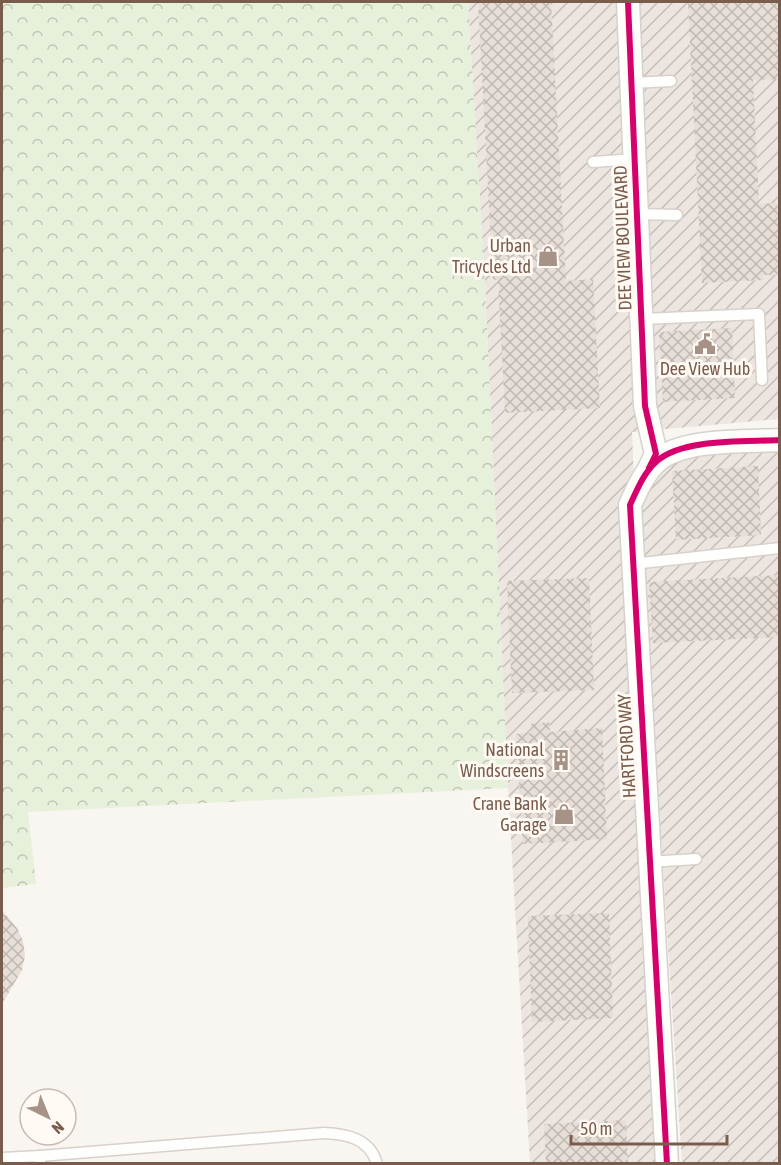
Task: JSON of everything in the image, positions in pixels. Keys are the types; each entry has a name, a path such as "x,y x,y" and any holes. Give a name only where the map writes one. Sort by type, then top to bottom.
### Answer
{"street":[{"name":"DEE VIEW BOULEVARD","path":"628,2 645,406 656,454 648,471"},
{"name":"HARTFORD WAY","path":"667,1164 630,505 648,471 666,454 688,446 780,440"}],"lane":[{"path":"631,83 671,81"},
{"path":"593,162 635,159"},
{"path":"636,214 677,215"},
{"path":"642,319 759,314 762,380"},
{"path":"632,564 780,548"},
{"path":"649,862 696,860"},
{"path":"2,1158 35,1160 324,1133 356,1138 370,1149 377,1164"}],"shaded area":[{"path":"468,2 779,2 779,419 632,432 662,1163 530,1163 508,788 485,283"},
{"path":"779,450 779,1163 682,1163 640,510 650,477 675,457"}],"green space":[{"path":"2,2 468,2 485,283 508,788 28,812 36,884 2,888"}],"building":[{"path":"478,2 551,2 566,281 593,279 600,408 505,413 498,279 493,280"},
{"path":"688,2 780,2 780,79 753,80 759,204 780,203 780,275 763,275 763,280 702,283"},
{"path":"732,328 735,398 663,402 659,332"},
{"path":"758,466 761,535 676,540 672,471"},
{"path":"780,575 780,637 653,643 649,582"},
{"path":"589,578 594,690 512,693 507,581"},
{"path":"549,722 550,732 602,728 607,839 523,844 516,734 531,733 530,724"},
{"path":"2,910 17,928 23,941 25,956 22,970 2,1004"},
{"path":"609,913 613,1018 532,1022 528,916"},
{"path":"626,1120 628,1164 546,1164 544,1124"}],"cycle path":[{"path":"628,2 645,406 656,454 649,468"},
{"path":"667,1164 630,505 648,470 668,454 698,445 733,441 780,440"}],"place":[{"name":"Urban Tricycles Ltd","path":"548,256"},
{"name":"Dee View Hub","path":"705,344"},
{"name":"National Windscreens","path":"561,760"},
{"name":"Crane Bank Garage","path":"564,814"}]}
